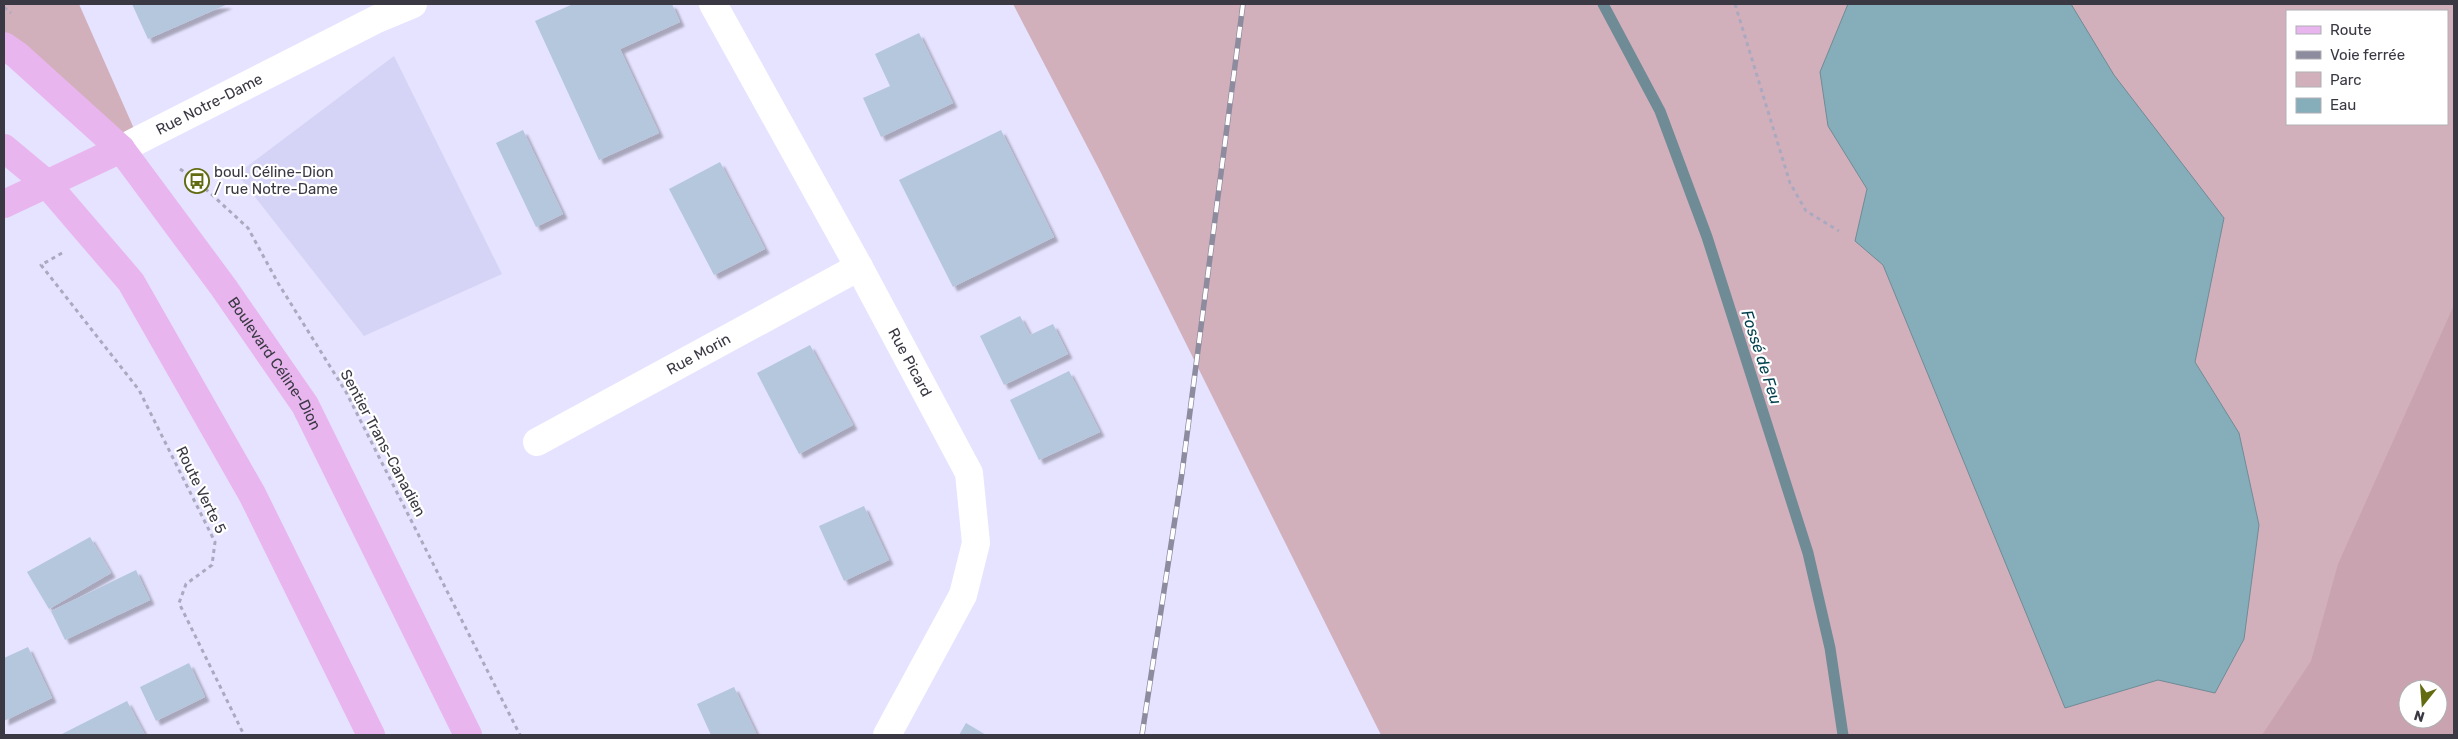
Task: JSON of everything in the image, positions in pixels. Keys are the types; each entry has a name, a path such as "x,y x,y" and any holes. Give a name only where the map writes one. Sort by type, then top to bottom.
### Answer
{"main road":[{"name":"Boulevard Céline-Dion","path":"4,46 17,55 121,149 218,280 305,405 468,735"},
{"path":"4,148 46,183 131,282 252,494 371,735"},
{"name":"Rue Notre-Dame","path":"4,204 121,149"}],"street":[{"name":"Rue Picard","path":"713,4 859,267 969,473 976,544 963,594 887,735"},
{"name":"Rue Notre-Dame","path":"121,149 396,8"},
{"name":"Rue Morin","path":"537,442 859,267"}],"path":[{"path":"1735,4 1790,183 1806,211 1839,231"},
{"name":"Sentier Trans-Canadien","path":"197,182 248,228 278,283 346,392 520,735"},
{"name":"Route Verte 5","path":"41,265 139,390 215,542 212,565 186,584 179,603 244,735"}],"shaded area":[{"path":"394,56 502,274 364,336 237,174"},
{"path":"2454,305 2454,735 2262,735 2311,661 2338,564"}],"green space":[{"path":"4,4 79,4 139,140 121,149 4,46"},
{"path":"1013,4 2454,4 2454,735 1381,735 1100,171"}],"water":[{"path":"1848,4 2071,4 2114,75 2224,218 2195,362 2239,433 2259,525 2244,639 2215,693 2158,680 2065,708 1883,265 1855,241 1867,189 1828,126 1820,72"}],"building":[{"path":"132,4 228,4 148,39"},
{"path":"573,4 672,4 680,22 620,49 659,133 599,160 535,21"},
{"path":"919,33 953,103 881,137 863,98 890,86 875,54"},
{"path":"523,130 563,214 536,227 496,143"},
{"path":"1001,130 1054,237 953,287 899,180"},
{"path":"720,162 765,249 714,275 669,189"},
{"path":"1020,316 1030,335 1053,324 1068,354 1004,385 980,336"},
{"path":"810,345 853,425 799,454 757,373"},
{"path":"1069,371 1100,432 1039,460 1010,400"},
{"path":"864,506 889,560 844,581 819,526"},
{"path":"90,537 111,573 49,609 27,572"},
{"path":"136,570 150,600 65,640 51,611"},
{"path":"28,647 52,698 4,721 4,658"},
{"path":"189,663 205,697 156,721 140,687"},
{"path":"734,687 757,735 711,735 697,704"},
{"path":"127,701 145,735 60,735"},
{"path":"966,723 986,735 959,735"}],"waterway":[{"name":"Fossé de Feu","path":"1603,4 1660,111 1707,237 1808,553 1830,648 1843,735"}],"railway":[{"path":"1142,735 1182,473 1243,4"}],"place":[{"name":"boul. Céline-Dion / rue Notre-Dame","path":"197,181"}]}
